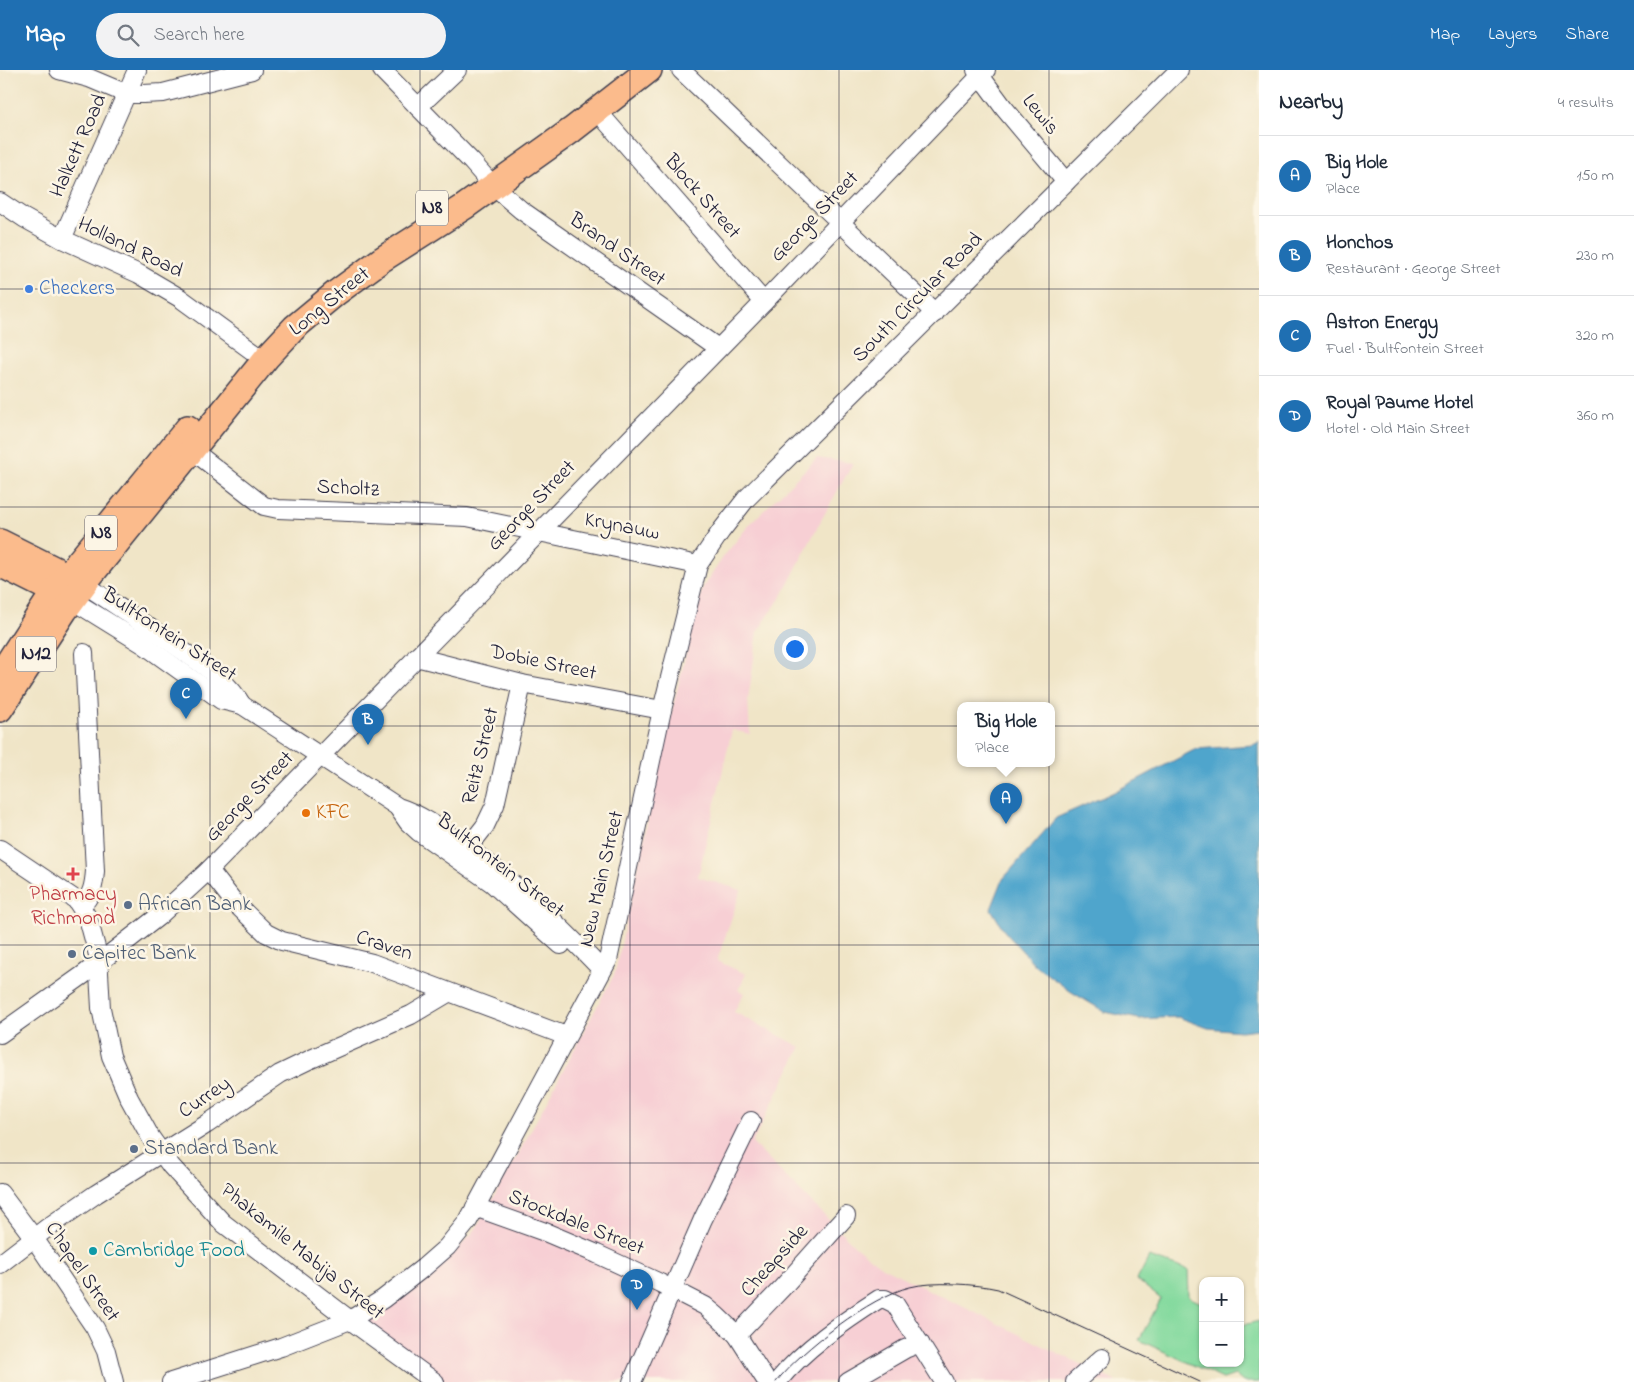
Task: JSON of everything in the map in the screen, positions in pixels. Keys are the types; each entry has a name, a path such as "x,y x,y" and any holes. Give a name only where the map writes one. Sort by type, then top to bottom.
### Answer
{"highway":[{"name":"Long Street","path":"488,180 626,70"},
{"name":"Long Street","path":"69,588 185,445 282,315 325,280 572,130 649,70"},
{"name":"N8","path":"0,542 69,588"},
{"path":"0,564 69,588"},
{"name":"N12","path":"0,675 69,588"},
{"name":"N12","path":"0,709 69,588"}],"street":[{"path":"59,70 89,78 127,94 163,93 252,70"},
{"name":"Halkett Road","path":"62,239 137,70"},
{"name":"Brand Street","path":"382,70 488,180 521,210 718,348"},
{"path":"418,107 457,70"},
{"path":"681,70 935,313"},
{"name":"South Circular Road","path":"698,565 746,499 1179,70"},
{"name":"George Street","path":"0,1034 159,916 209,870 764,302 981,72"},
{"name":"Lewis","path":"981,72 1066,182"},
{"name":"Block Street","path":"606,121 764,302"},
{"name":"Holland Road","path":"0,202 62,239 145,278 180,298 252,355"},
{"name":"Scholtz","path":"185,445 264,506 278,509 467,517 537,533"},
{"name":"Krynauw","path":"537,533 698,565"},
{"name":"New Main Street","path":"171,1382 281,1347 350,1320 408,1279 447,1247 468,1221 608,960 613,944 662,710 698,565"},
{"name":"Bultfontein Street","path":"69,588 222,700 242,705 398,808 408,822 419,832 463,854 492,883 600,975"},
{"path":"0,849 76,900 81,906 88,899 96,871 84,653"},
{"name":"Dobie Street","path":"416,657 522,684 662,710"},
{"name":"Reitz Street","path":"463,854 486,826 495,805 505,768 522,684"},
{"name":"Craven","path":"209,870 234,902 266,933 282,941 372,963 566,1036"},
{"name":"Phakamile Mabija Street","path":"81,906 94,933 99,962 101,1008 111,1056 129,1098 161,1153 194,1192 224,1223 350,1320 435,1382"},
{"name":"Currey","path":"0,1264 96,1194 280,1074 310,1059 411,1016 448,993"},
{"path":"632,1382 703,1219 752,1121"},
{"name":"Chapel Street","path":"0,1193 34,1238 96,1328 106,1351 114,1382"},
{"name":"Stockdale Street","path":"476,1207 546,1232 705,1306 737,1335 767,1382"},
{"name":"Cheapside","path":"737,1335 846,1216"},
{"path":"777,1382 809,1350 879,1299 885,1299 895,1304 944,1382"},
{"path":"848,1382 905,1349 920,1343"},
{"path":"1075,1382 1102,1358"}],"shaded area":[{"path":"817,458 853,463 783,594 758,631 748,700 750,734 732,730 698,877 741,890 717,961 746,974 738,990 744,993 734,1012 801,1047 752,1143 856,1247 882,1267 1117,1382 444,1382 363,1324 395,1304 420,1284 449,1258 475,1230 514,1162 615,973 667,731 702,589 724,556 749,525"}],"green space":[{"path":"1149,1257 1188,1270 1189,1297 1199,1302 1199,1367 1244,1367 1244,1325 1259,1321 1259,1382 1243,1382 1235,1375 1223,1379 1139,1340 1161,1299 1137,1280"}],"water":[{"path":"1259,742 1259,1029 1240,1031 1208,1028 1178,1017 1139,1019 1105,1012 1070,991 1036,966 1005,932 991,909 1003,879 1056,818 1112,793 1196,749 1253,745"}],"tram line":[{"path":"776,1382 787,1369 819,1340 876,1301 910,1287 942,1284 998,1289 1200,1382"}],"place":[{"name":"Checkers","path":"29,289"},
{"name":"Astron Energy","path":"186,719"},
{"name":"Honchos","path":"368,745"},
{"name":"KFC","path":"306,813"},
{"name":"Big Hole","path":"1006,824"},
{"name":"Pharmacy Richmond","path":"73,874"},
{"name":"African Bank","path":"128,905"},
{"name":"Capitec Bank","path":"72,954"},
{"name":"Standard Bank","path":"134,1149"},
{"name":"Cambridge Food","path":"93,1251"},
{"name":"Royal Paume Hotel","path":"637,1310"}]}
